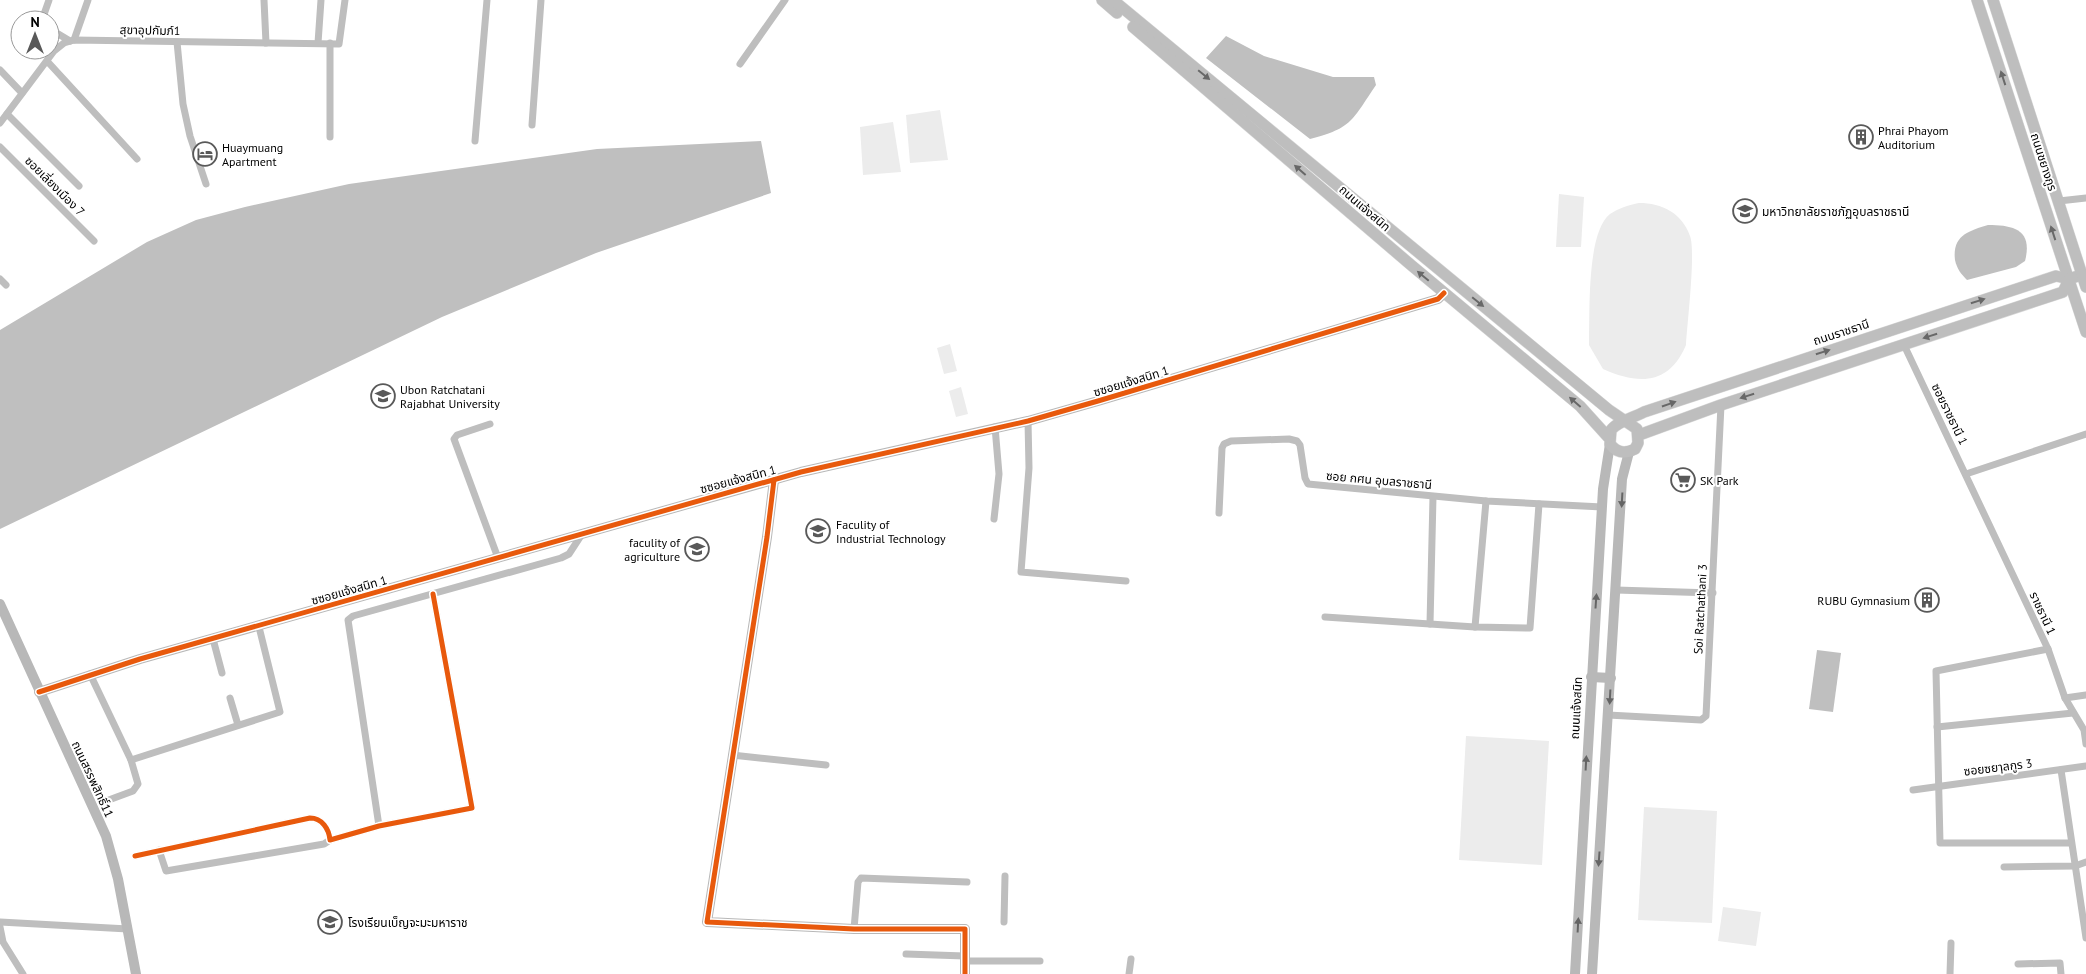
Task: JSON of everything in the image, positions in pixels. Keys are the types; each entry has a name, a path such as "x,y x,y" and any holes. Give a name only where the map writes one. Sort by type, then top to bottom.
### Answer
{"main road":[{"name":"ถนนแจ้งสนิท","path":"1102,0 1444,293 1580,406 1609,441"},
{"name":"ถนนแจ้งสนิท","path":"1113,0 1624,422"},
{"name":"ถนนชยางกูร","path":"1977,0 2086,332"},
{"name":"ถนนชยางกูร","path":"1993,0 2059,201 2081,256 2082,275 2086,287"},
{"name":"ถนนราชธานี","path":"1624,422 1644,412 2056,276 2068,279 2082,275"},
{"path":"1639,434 2063,292 2068,279"},
{"path":"1718,388 1721,405"},
{"path":"1624,422 1637,429 1639,434 1635,449 1629,452 1614,450 1609,441 1615,425 1624,422"}],"street":[{"path":"72,41 88,0"},
{"path":"264,0 266,43"},
{"path":"318,43 321,0"},
{"name":"สุขาอุปกัมภ์1","path":"72,41 339,44 345,0"},
{"path":"475,141 487,0"},
{"path":"532,125 540,0"},
{"path":"740,64 785,0"},
{"path":"60,35 72,41"},
{"path":"60,47 64,43 72,41"},
{"path":"177,42 183,104 190,136 206,184"},
{"path":"330,43 330,137"},
{"path":"0,123 46,60 137,159"},
{"path":"0,70 22,93"},
{"path":"7,114 79,186"},
{"name":"ซอยเลี่ยงเมือง 7","path":"0,147 94,241"},
{"path":"2059,201 2086,198"},
{"path":"0,279 6,285"},
{"name":"ซซอยแจ้งสนิท 1","path":"38,692 90,674 801,472 1028,420 1438,299 1444,293"},
{"name":"ซอยราชธานี 1","path":"1904,344 1976,493"},
{"name":"Soi Ratchathani 3","path":"1608,715 1701,720 1706,716 1721,405"},
{"path":"1028,420 1029,468 1021,572 1126,581"},
{"path":"490,424 457,434 454,439 498,558"},
{"path":"994,520 999,474 995,427"},
{"path":"1966,474 2086,434"},
{"name":"ซอย กศน อุบลราชธานี","path":"1219,513 1222,448 1224,444 1231,441 1289,439 1297,441 1300,445 1305,478 1308,484 1433,497 1602,507"},
{"name":"ถนนแจ้งสนิท","path":"1575,974 1591,677 1602,507 1609,441"},
{"path":"1592,974 1622,479 1629,452"},
{"path":"774,480 767,537 707,922 854,929 966,929 965,974"},
{"name":"ราชธานี 1","path":"1976,493 2048,649 2065,698 2084,730 2086,744"},
{"path":"1430,624 1433,497"},
{"path":"1475,627 1486,501"},
{"path":"1325,617 1475,627 1530,628 1539,504"},
{"path":"379,826 348,620 353,616 561,558 569,554 582,534"},
{"path":"1616,590 1713,594"},
{"path":"159,850 164,869 168,871 324,844 330,840 379,826 472,808 433,594"},
{"name":"ถนนสรรพสิทธิ์11","path":"0,604 38,692 106,836 118,879 136,974"},
{"path":"131,760 280,712 258,627"},
{"path":"213,639 222,673"},
{"path":"2048,649 1936,671 1940,843 2071,843"},
{"path":"90,674 131,760 137,779 136,788 106,800"},
{"path":"1591,677 1611,678"},
{"path":"2065,698 2086,695"},
{"path":"230,698 238,726"},
{"path":"1937,727 2073,713"},
{"path":"732,755 826,765"},
{"name":"ซอยซยๅลกูร 3","path":"1913,790 2086,766"},
{"path":"2060,770 2086,938"},
{"path":"135,856 310,818 316,818 321,822 329,832 330,840"},
{"path":"2004,867 2075,866 2086,862"},
{"path":"1004,922 1005,876"},
{"path":"854,929 858,882 861,878 967,882"},
{"path":"0,922 128,930"},
{"path":"0,927 3,942 23,974"},
{"path":"1950,974 1951,942"},
{"path":"906,954 1040,961"},
{"path":"1129,974 1131,959"},
{"path":"2018,964 2060,963 2060,974"}],"shaded area":[{"path":"1226,36 1264,56 1333,77 1374,77 1376,85 1362,107 1350,121 1335,131 1310,139 1206,58"},
{"path":"940,110 948,160 910,163 906,115"},
{"path":"893,122 901,172 863,175 860,127"},
{"path":"761,141 771,193 596,253 442,317 0,529 0,330 147,242 196,220 349,184 597,149"},
{"path":"1559,194 1584,197 1581,247 1556,247"},
{"path":"1639,203 1663,207 1676,215 1686,228 1692,244 1691,289 1686,345 1671,368 1652,378 1641,379 1629,378 1603,369 1589,345 1591,271 1597,237 1603,223 1610,214 1624,207"},
{"path":"1988,225 2006,226 2019,231 2024,236 2026,242 2025,261 2016,267 1967,280 1955,260 1956,245 1968,232"},
{"path":"950,344 957,371 944,374 937,348"},
{"path":"961,387 968,414 956,417 949,391"},
{"path":"1817,650 1841,653 1833,712 1809,709"},
{"path":"1466,736 1549,741 1542,865 1459,860"},
{"path":"1644,807 1717,811 1712,923 1638,920"},
{"path":"1723,907 1761,912 1756,946 1718,941"}],"cycle path":[{"path":"39,692 140,659 801,472 1028,421 1438,299 1444,293"},
{"path":"774,480 767,537 707,922 854,929 965,929 965,974"},
{"path":"135,856 310,818 314,818 324,825 330,840 379,826 472,808 433,594"}],"place":[{"name":"Phrai Phayom Auditorium","path":"1861,137"},
{"name":"Huaymuang Apartment","path":"205,154"},
{"name":"มหาวิทยาลัยราชภัฏอุบลราชธานี","path":"1745,211"},
{"name":"Ubon Ratchatani Rajabhat University","path":"383,396"},
{"name":"SK Park","path":"1683,480"},
{"name":"Faculity of Industrial Technology","path":"818,531"},
{"name":"faculity of agriculture","path":"697,549"},
{"name":"RUBU Gymnasium","path":"1927,600"},
{"name":"โรงเรียนเบ็ญจะมะมหาราช","path":"330,922"}]}
